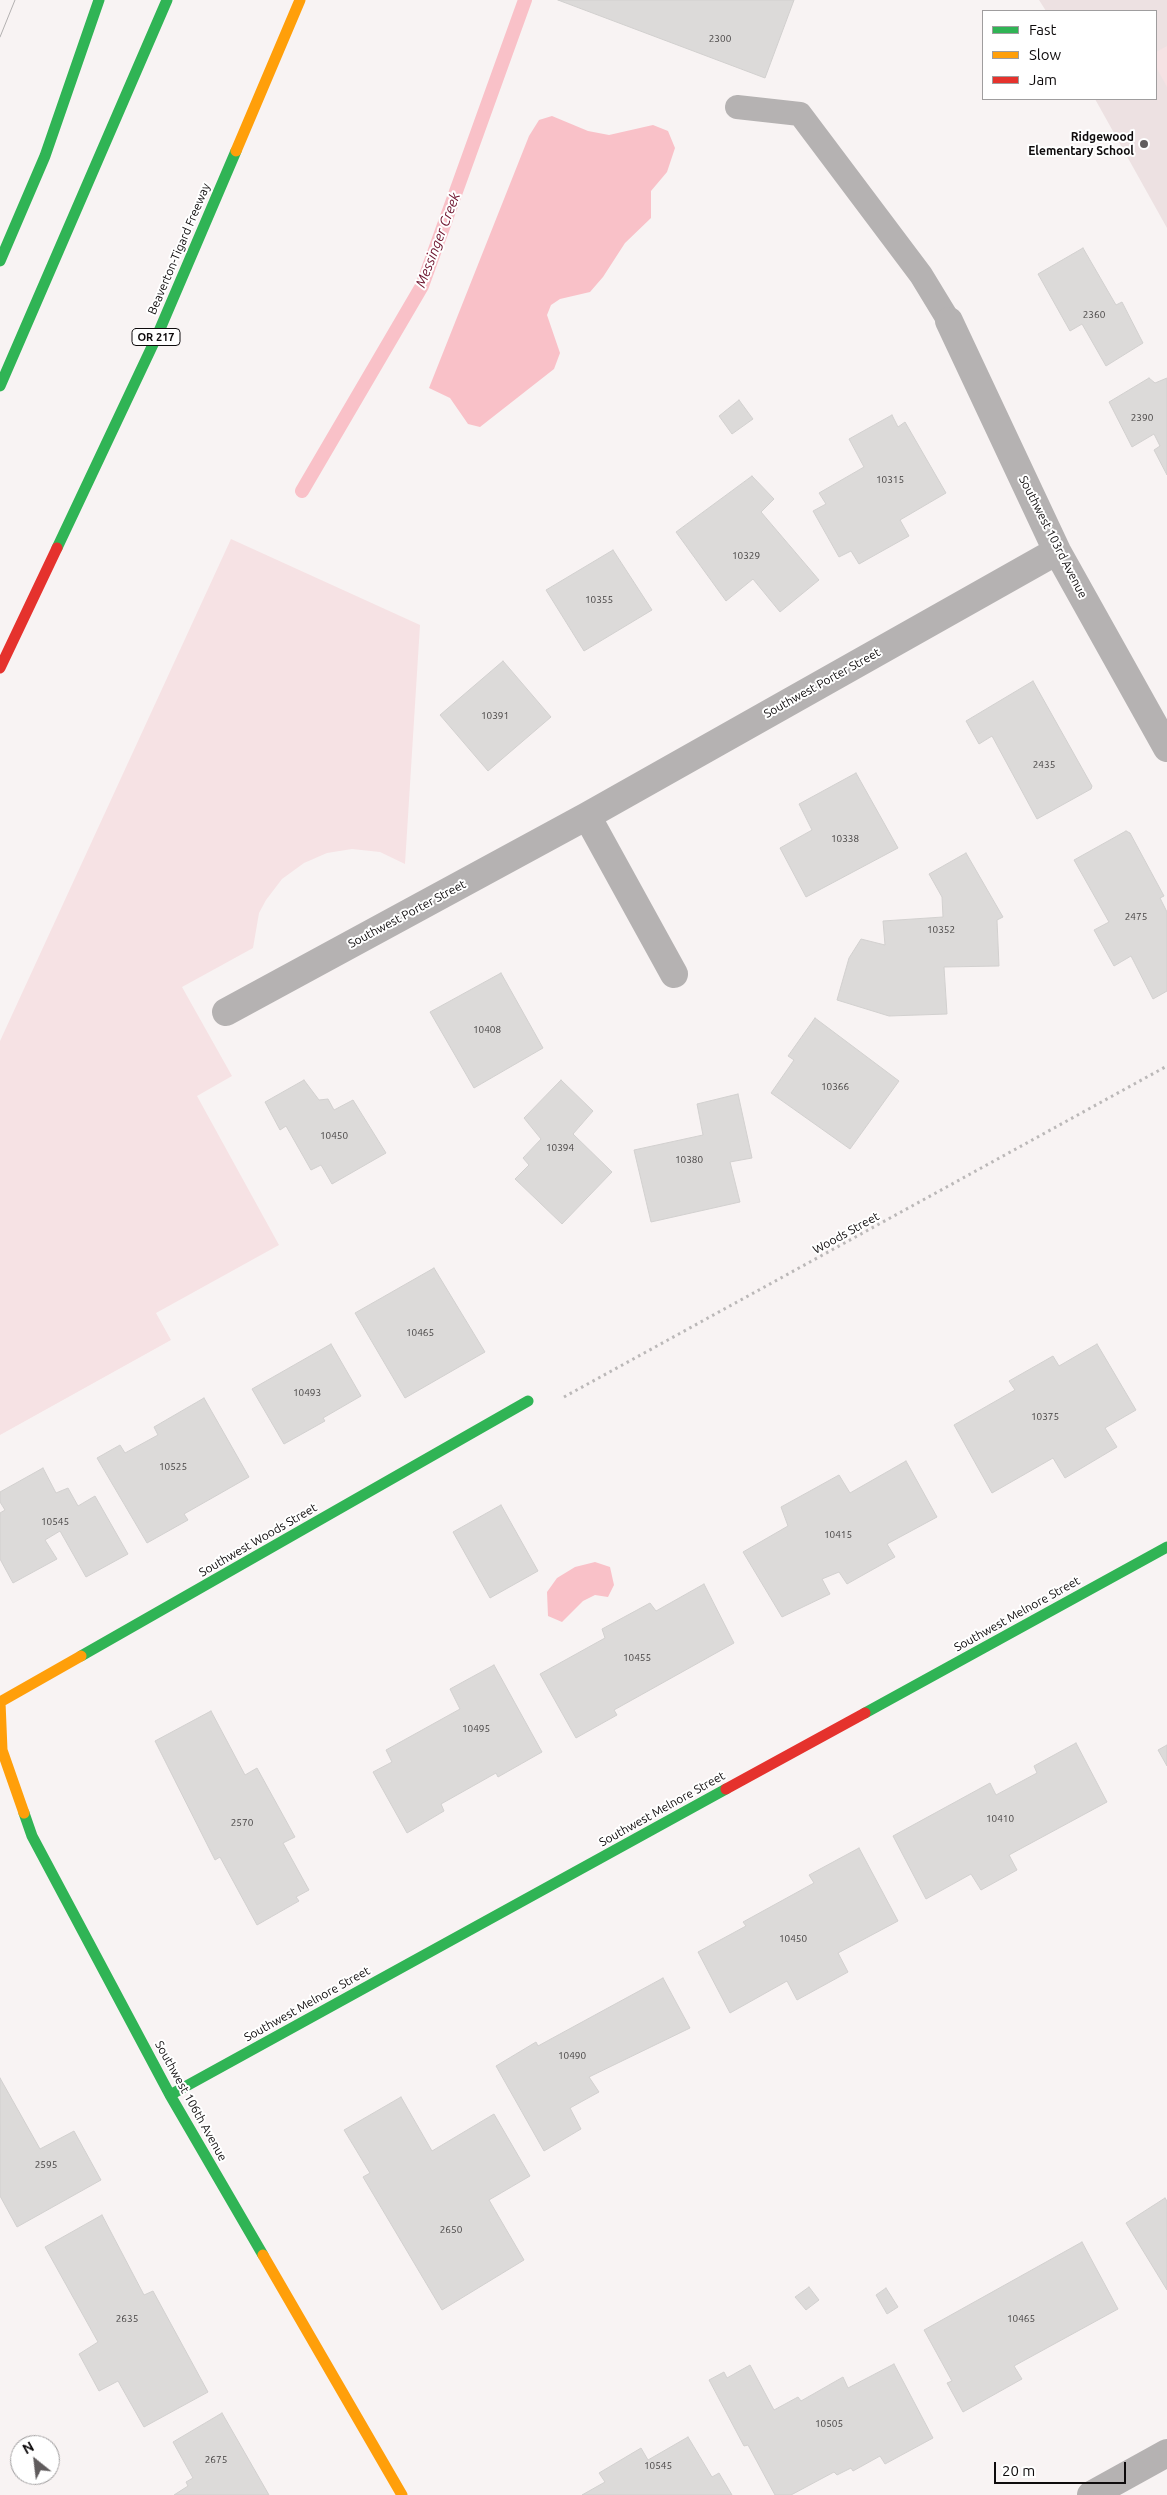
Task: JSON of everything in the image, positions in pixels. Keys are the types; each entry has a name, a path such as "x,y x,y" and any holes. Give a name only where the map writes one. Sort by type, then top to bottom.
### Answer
{"main road":[{"path":"0,261 45,156 99,0"},
{"path":"0,386 167,0"},
{"name":"Beaverton-Tigard Freeway","path":"0,668 157,336 300,0"},
{"name":"Southwest Woods Street","path":"0,1702 528,1401"},
{"name":"Southwest Melnore Street","path":"170,2095 1167,1547"},
{"name":"Southwest 106th Avenue","path":"0,1702 2,1750 32,1836 170,2095 402,2495"}],"street":[{"name":"Southwest 103rd Avenue","path":"949,321 1057,551 1167,748"},
{"name":"Southwest Porter Street","path":"226,1012 587,816 1057,551"},
{"path":"587,816 674,974"},
{"path":"1091,2495 1167,2453"}],"lane":[{"path":"737,106 800,114 921,275 949,321"}],"path":[{"name":"Woods Street","path":"528,1401 566,1397 1167,1066"}],"shaded area":[{"name":"Ridgewood Elementary School","path":"1039,0 1167,0 1167,228 1096,100 1157,100 1157,10 1045,10"},
{"path":"1167,46 1167,87 1157,69 1157,51"},
{"path":"552,116 588,131 609,135 653,125 668,131 675,148 667,172 651,191 651,218 625,243 603,277 590,292 560,299 551,305 547,315 560,353 554,369 480,427 468,424 450,398 429,388 529,136 539,120"},
{"path":"231,539 420,625 405,864 380,852 352,849 327,853 304,863 282,879 266,900 259,913 253,948 182,987 232,1076 197,1096 279,1245 156,1313 171,1340 0,1435 0,1041"},
{"path":"595,1562 610,1567 614,1585 608,1597 595,1595 583,1601 562,1622 548,1616 547,1592 557,1578 575,1567"}],"building":[{"path":"558,0 794,0 765,78"},
{"path":"1083,248 1116,305 1122,302 1143,343 1106,366 1082,324 1070,331 1038,274"},
{"path":"1149,378 1155,383 1167,378 1167,475 1154,450 1160,446 1154,434 1132,447 1109,402"},
{"path":"739,400 753,419 732,434 719,416"},
{"path":"892,415 898,427 905,422 946,493 900,520 909,536 859,564 851,551 839,557 813,511 826,504 819,493 864,467 849,439"},
{"path":"752,476 774,499 761,512 819,580 780,612 753,579 726,601 676,532"},
{"path":"613,550 652,610 584,651 546,590"},
{"path":"503,661 551,717 488,771 440,715"},
{"path":"1033,681 1092,786 1091,789 1037,819 992,736 979,744 966,721"},
{"path":"856,773 898,848 806,897 780,848 812,830 799,804"},
{"path":"1126,831 1130,833 1164,896 1160,898 1167,912 1167,991 1153,999 1131,956 1114,966 1094,930 1109,922 1074,860"},
{"path":"966,853 1003,917 997,920 999,966 944,967 947,1014 889,1016 837,1000 849,958 861,939 885,945 883,921 943,917 942,897 929,874"},
{"path":"501,973 543,1048 474,1088 430,1012"},
{"path":"815,1018 899,1081 850,1149 771,1093 794,1060 788,1056"},
{"path":"304,1080 319,1100 328,1099 334,1110 353,1100 386,1153 332,1184 321,1165 311,1170 286,1126 280,1130 265,1102"},
{"path":"561,1080 593,1111 573,1134 612,1172 562,1224 515,1179 529,1165 523,1158 541,1139 524,1118"},
{"path":"738,1094 752,1158 730,1162 740,1202 651,1222 634,1150 703,1135 697,1104"},
{"path":"434,1268 485,1352 405,1398 355,1313"},
{"path":"331,1344 361,1396 323,1418 325,1421 284,1444 252,1389"},
{"path":"1097,1344 1136,1410 1105,1428 1117,1447 1065,1478 1053,1458 992,1493 954,1425 1015,1390 1009,1381 1053,1356 1059,1366"},
{"path":"204,1398 249,1477 184,1514 188,1520 147,1543 97,1458 120,1445 125,1453 158,1435 154,1427"},
{"path":"906,1461 937,1517 887,1544 895,1557 847,1584 839,1572 822,1579 830,1594 782,1617 743,1552 788,1526 781,1507 839,1475 850,1493"},
{"path":"43,1468 56,1493 68,1488 78,1506 95,1496 128,1554 86,1577 60,1531 45,1540 57,1559 13,1583 0,1559 0,1513 5,1510 0,1502 0,1492"},
{"path":"501,1505 538,1571 490,1598 453,1532"},
{"path":"704,1584 734,1643 614,1710 617,1715 576,1738 540,1674 605,1638 602,1629 650,1603 656,1611"},
{"path":"494,1665 542,1752 498,1777 496,1773 441,1804 444,1811 407,1833 373,1772 392,1762 386,1750 460,1709 450,1689"},
{"path":"211,1711 245,1775 257,1768 295,1837 283,1843 309,1890 296,1897 299,1901 257,1925 220,1857 215,1860 155,1741"},
{"path":"1076,1743 1107,1802 1009,1855 1017,1870 981,1890 971,1874 926,1899 893,1836 990,1783 996,1795 1037,1773 1034,1766"},
{"path":"1167,1745 1167,1766 1158,1750"},
{"path":"859,1848 898,1921 838,1953 848,1972 797,2000 787,1981 730,2013 698,1952 746,1926 743,1922 814,1883 809,1875"},
{"path":"663,1978 690,2028 589,2077 599,2092 570,2108 581,2129 544,2151 496,2066 536,2042 538,2046"},
{"path":"0,2078 40,2149 74,2131 101,2180 17,2227 0,2196"},
{"path":"401,2097 432,2151 494,2114 530,2176 489,2200 524,2260 442,2310 363,2177 370,2173 344,2130"},
{"path":"1165,2198 1167,2201 1167,2290 1126,2223"},
{"path":"102,2215 144,2295 153,2291 208,2392 144,2427 118,2381 99,2391 79,2354 98,2342 45,2247"},
{"path":"1082,2242 1118,2309 1014,2366 1022,2379 963,2412 947,2383 952,2381 924,2330"},
{"path":"809,2287 819,2300 806,2310 795,2297"},
{"path":"886,2288 898,2307 887,2314 876,2295"},
{"path":"894,2364 933,2438 885,2464 880,2456 853,2471 851,2468 837,2475 834,2472 791,2495 775,2495 748,2445 744,2446 709,2380 724,2372 727,2378 750,2365 774,2410 798,2397 801,2401 843,2377 848,2388"},
{"path":"222,2413 269,2495 174,2495 188,2486 186,2482 193,2478 173,2442"},
{"path":"688,2437 712,2477 719,2473 732,2495 582,2495 605,2482 599,2473 641,2448 648,2460"}],"waterway":[{"name":"Messinger Creek","path":"302,491 422,286 525,0"}],"tram line":[{"path":"0,37 15,0"}],"traffic: fast":[{"path":"0,261 45,156 99,0"},
{"path":"0,386 167,0"},
{"path":"57,548 157,336 236,151"},
{"path":"81,1656 528,1401"},
{"path":"865,1713 1167,1547"},
{"path":"170,2095 726,1789"},
{"path":"24,1813 32,1836 170,2095 263,2255"}],"traffic: slow":[{"path":"236,151 300,0"},
{"path":"24,1813 2,1750 0,1702 81,1656"},
{"path":"263,2255 402,2495"}],"traffic: jam":[{"path":"0,668 57,548"},
{"path":"726,1789 865,1713"}],"place":[{"name":"Ridgewood Elementary School","path":"1144,144"}]}
